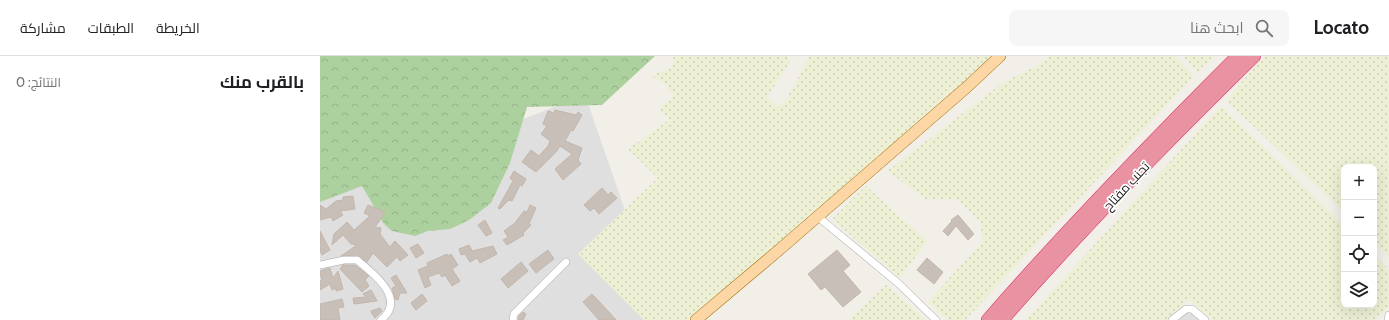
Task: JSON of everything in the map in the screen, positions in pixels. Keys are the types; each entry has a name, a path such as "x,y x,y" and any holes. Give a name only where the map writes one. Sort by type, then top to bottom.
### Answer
{"highway":[{"name":"تجنب مفتاح","path":"988,320 1024,279 1156,138 1238,56"},
{"name":"تجنب مفتاح","path":"1002,320 1171,138 1254,56"}],"main road":[{"path":"696,320 967,87 1000,56"}],"street":[{"path":"817,216 898,283 936,320"},
{"path":"320,265 344,260 357,260 369,269 382,282 390,299 390,310 381,320"},
{"path":"513,320 514,314 566,262"},
{"path":"1172,320 1186,309 1192,309 1205,320"},
{"path":"1388,320 1389,316"}],"shaded area":[{"path":"585,95 663,320 320,320 320,198"},
{"path":"1186,309 1205,320 1172,320"}],"green space":[{"path":"320,56 655,56 602,105 527,107 510,163 491,203 469,220 450,229 428,231 415,236 392,231 384,224 362,186 320,202"},
{"path":"674,56 787,56 790,62 767,97 778,107 786,100 810,56 992,56 974,74 774,249 688,320 644,320 578,254 658,178 628,149 669,120 659,108 674,96 664,83 651,76 671,68"},
{"path":"1051,56 1175,56 1194,76 965,320 948,320 928,302 983,241 980,223 971,212 955,199 926,199 887,171 1000,85 1033,68"},
{"path":"1183,56 1214,56 1198,72"},
{"path":"1265,56 1389,56 1389,257 1377,244 1377,164 1341,164 1341,209 1226,100"},
{"path":"1221,106 1341,223 1341,308 1377,308 1377,258 1389,269 1389,307 1374,320 1213,320 1189,300 1165,320 1026,320"},
{"path":"866,186 927,241 900,278 832,219"},
{"path":"886,285 926,320 849,320"}],"building":[{"path":"555,110 576,115 578,112 582,115 573,131 571,130 565,141 582,148 578,160 581,164 563,180 555,169 572,154 560,146 536,172 522,162 531,150 539,156 548,146 550,141 541,134 547,126 543,124 548,111 554,113"},
{"path":"514,171 526,179 522,186 520,185 512,201 509,200 500,209 498,208 513,181 510,178"},
{"path":"602,188 608,195 611,192 617,198 599,214 594,208 590,211 584,205"},
{"path":"353,196 355,209 340,211 343,215 333,221 331,217 320,220 320,205 326,209 336,201 343,200 343,197"},
{"path":"368,205 385,213 375,227 381,228 380,234 390,247 395,241 408,255 400,261 397,257 387,267 373,253 367,262 358,255 341,256 357,245 351,244 343,235 332,245 334,234 347,222 354,230 370,216 364,213"},
{"path":"530,205 536,208 529,224 531,225 523,233 524,235 507,245 503,240 508,237 504,231 515,223 524,211 527,212"},
{"path":"958,215 974,234 968,240 956,226 948,236 943,231 952,221 951,220"},
{"path":"485,220 492,233 486,236 478,225"},
{"path":"320,231 330,250 322,255 320,251"},
{"path":"418,244 424,253 416,258 410,248"},
{"path":"469,245 472,251 493,246 497,254 480,263 477,258 470,262 465,254 461,255 459,249"},
{"path":"548,250 554,259 536,273 529,264"},
{"path":"837,250 850,265 843,271 861,292 843,307 825,287 821,290 808,274"},
{"path":"447,254 448,256 451,254 458,265 452,269 460,281 452,286 445,275 442,277 439,273 428,277 431,285 425,288 418,270 428,266 427,263"},
{"path":"927,258 943,272 934,284 917,270"},
{"path":"521,262 528,271 508,288 501,279"},
{"path":"343,265 355,265 369,276 365,280 369,286 362,292 340,269"},
{"path":"330,268 333,278 338,271 343,289 336,291 336,288 332,290 330,284 320,290 320,281 322,279 320,271"},
{"path":"396,275 407,293 400,293 398,300 395,299 392,288 396,286 391,278"},
{"path":"371,290 377,301 354,304 353,298 366,297 363,294"},
{"path":"422,294 427,301 416,310 411,303"},
{"path":"592,294 616,320 599,320 583,302"},
{"path":"342,299 344,307 338,308 340,320 320,320 320,304"},
{"path":"380,308 382,311 375,318 371,311"},
{"path":"523,312 526,314 523,320 518,320 519,316"}]}
